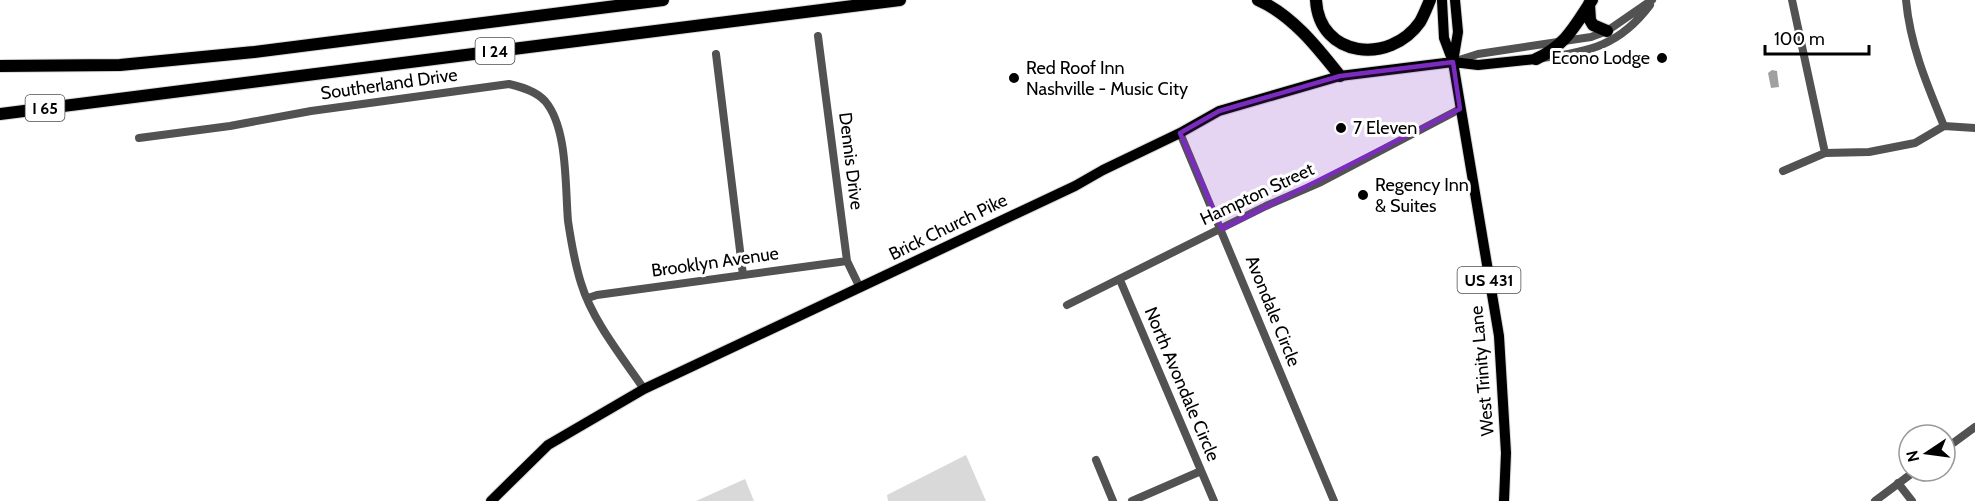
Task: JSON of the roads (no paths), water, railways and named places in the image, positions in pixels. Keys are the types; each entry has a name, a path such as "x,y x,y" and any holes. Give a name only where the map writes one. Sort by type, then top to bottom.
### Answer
{"highway":[{"name":"I 24","path":"0,66 120,65 232,54 663,0"},
{"name":"I 24","path":"0,120 60,112 90,103 900,0"},
{"path":"1258,0 1268,4 1310,38 1340,76"},
{"path":"1316,0 1317,12 1330,36 1345,45 1365,51 1384,49 1397,42 1420,21 1430,0"},
{"path":"1591,2 1590,20 1593,25 1607,31"},
{"path":"1536,59 1563,42 1591,2"},
{"name":"I 65","path":"0,114 90,103"}],"main road":[{"name":"West Trinity Lane","path":"1442,0 1444,38 1453,62 1499,336 1505,442 1504,501"},
{"name":"West Trinity Lane","path":"1453,62 1458,32 1455,0"},
{"name":"Brick Church Pike","path":"491,501 549,445 644,389 1075,186 1219,111 1340,76 1453,62 1478,65 1536,59"}],"street":[{"name":"Brick Church Pike","path":"1453,62 1478,54 1591,37 1607,31 1653,0"},
{"name":"Brick Church Pike","path":"1536,59 1595,48 1621,36 1653,0"},
{"path":"1792,0 1826,153"},
{"path":"1901,0 1908,16"},
{"path":"1906,0 1920,70 1944,126"},
{"name":"Dennis Drive","path":"818,36 847,261 860,288"},
{"path":"716,54 743,275"},
{"name":"Southerland Drive","path":"139,138 230,126 311,111 509,84 522,87 544,99 560,134 569,223 581,285 600,323 644,389"},
{"name":"Hampton Street","path":"1067,305 1266,206 1321,182 1460,109"},
{"path":"1783,171 1826,153 1869,152 1915,143 1944,126 1975,128"},
{"name":"Avondale Circle","path":"1180,133 1334,501"},
{"name":"Brooklyn Avenue","path":"588,298 847,261"},
{"name":"North Avondale Circle","path":"1120,280 1214,501"},
{"path":"1957,440 1975,427"},
{"path":"1096,460 1113,501"},
{"path":"1132,501 1201,471"},
{"path":"1875,501 1898,483 1912,501"}],"place":[{"name":"Econo Lodge","path":"1662,58"},
{"name":"Red Roof Inn Nashville - Music City","path":"1014,78"},
{"name":"7 Eleven","path":"1341,128"},
{"name":"Regency Inn & Suites","path":"1363,195"}]}
